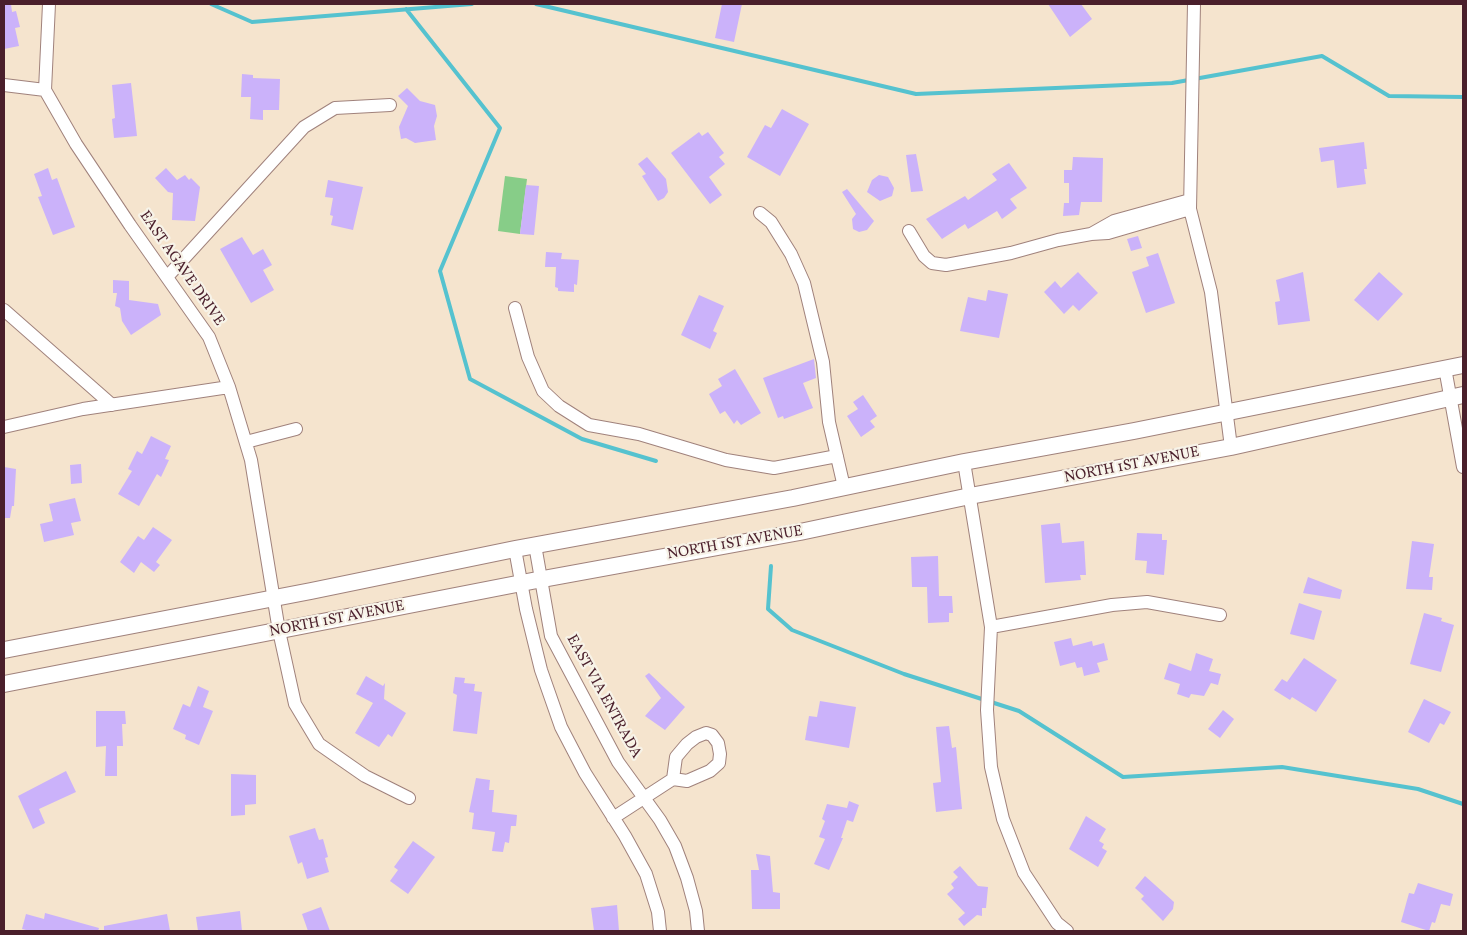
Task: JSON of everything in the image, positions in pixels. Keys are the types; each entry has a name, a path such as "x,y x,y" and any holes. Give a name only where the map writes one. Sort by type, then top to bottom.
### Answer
{"main road":[{"path":"4,650 515,548 844,487 1463,365"},
{"name":"NORTH 1ST AVENUE","path":"4,684 521,583 800,532 970,496 1231,447 1456,396"}],"street":[{"path":"4,85 45,90 49,4"},
{"path":"1194,4 1190,205 1211,292 1224,412 1231,447"},
{"name":"EAST AGAVE DRIVE","path":"45,90 76,144 209,337 229,387 246,442 261,514 279,631 295,704 319,744 365,776 409,798"},
{"path":"167,277 304,127 335,108 390,105"},
{"path":"909,231 924,256 932,263 946,265 993,257 1058,240 1091,234 1114,221 1190,205"},
{"path":"760,213 771,222 791,254 804,283 822,362 830,422 844,487"},
{"path":"515,308 528,357 543,391 559,406 589,425 639,434 726,460 774,468 837,456"},
{"path":"4,310 112,405"},
{"path":"1445,368 1456,396 1463,467"},
{"path":"4,427 112,405 229,387"},
{"path":"246,442 296,429"},
{"path":"964,462 991,627 986,710 991,768 1002,819 1024,873 1057,923 1067,931"},
{"name":"EAST VIA ENTRADA","path":"535,545 551,636 618,762 660,820 675,846 687,878 696,912 698,931"},
{"path":"515,548 541,670 561,727 585,773 646,874 658,912 660,931"},
{"path":"991,627 1112,605 1147,602 1220,615"},
{"path":"613,818 673,778"}],"green space":[{"path":"505,176 527,179 520,234 498,231"}],"building":[{"path":"4,4 11,4 12,12 16,11 20,27 15,28 19,46 4,49"},
{"path":"722,4 742,4 734,42 715,38"},
{"path":"1048,4 1081,4 1092,19 1070,37"},
{"path":"242,74 253,75 253,78 280,79 279,110 263,110 263,120 250,119 251,97 241,97"},
{"path":"131,83 137,136 114,138 112,119 115,118 112,85"},
{"path":"407,88 420,101 435,105 437,116 434,126 436,140 415,143 406,138 401,139 399,127 408,106 398,96"},
{"path":"782,109 809,124 780,176 747,157 765,125 771,128"},
{"path":"699,132 702,136 708,132 724,153 719,157 725,164 709,177 722,195 710,204 671,153"},
{"path":"1364,142 1367,169 1364,169 1366,184 1337,188 1334,160 1321,162 1319,148"},
{"path":"916,154 923,191 911,192 906,155"},
{"path":"647,157 666,179 668,192 664,198 658,201 642,176 646,174 638,164"},
{"path":"1073,157 1103,158 1102,202 1081,202 1079,215 1063,216 1064,203 1069,203 1069,183 1064,183 1064,170 1072,170"},
{"path":"1009,163 1027,188 1010,199 1017,208 1002,219 997,211 968,229 965,224 942,239 926,219 965,196 968,200 997,180 992,174"},
{"path":"48,168 52,180 57,178 75,227 53,235 38,197 42,196 34,174"},
{"path":"166,168 177,180 185,175 200,187 195,221 172,220 173,193 168,192 155,178"},
{"path":"879,175 888,177 894,188 892,196 880,201 867,192 872,180"},
{"path":"328,180 363,187 353,230 331,225 333,216 330,215 333,198 325,197"},
{"path":"526,185 539,186 534,235 520,234"},
{"path":"847,189 874,221 867,230 859,232 853,229 852,219 856,214 842,192"},
{"path":"1138,236 1142,248 1131,251 1127,239"},
{"path":"242,237 253,255 263,249 272,265 263,270 274,290 251,303 220,249"},
{"path":"546,252 562,253 561,259 579,260 577,285 574,284 574,292 558,291 558,288 555,287 556,267 545,267"},
{"path":"1158,253 1175,303 1146,313 1132,272 1149,266 1146,257"},
{"path":"1078,272 1098,293 1079,311 1073,305 1064,314 1044,292 1055,281 1061,288"},
{"path":"1303,272 1310,321 1278,325 1275,302 1280,301 1276,280"},
{"path":"1379,272 1403,294 1378,321 1354,300"},
{"path":"113,280 129,281 129,300 158,304 161,315 131,335 122,321 120,308 115,306 117,293 113,293"},
{"path":"988,290 1008,294 999,338 960,331 968,297 986,301"},
{"path":"699,295 724,306 713,331 717,333 710,349 681,335"},
{"path":"814,359 816,378 803,383 813,408 784,419 783,416 778,418 763,378"},
{"path":"735,369 761,413 741,425 737,420 734,424 725,411 720,414 709,394 722,386 718,379"},
{"path":"863,395 877,416 870,421 875,427 861,437 847,416 858,409 853,402"},
{"path":"151,436 171,446 165,459 169,460 161,477 157,474 139,506 118,494 132,471 128,469 137,451 142,454"},
{"path":"81,464 82,483 71,484 70,465"},
{"path":"4,467 16,469 14,506 12,506 10,518 4,518"},
{"path":"75,498 81,521 71,523 74,535 44,542 40,524 53,521 49,504"},
{"path":"1060,523 1062,543 1084,541 1086,575 1080,575 1081,580 1045,583 1041,525"},
{"path":"153,527 172,540 156,562 160,565 154,572 141,562 134,573 120,562 138,536 144,540"},
{"path":"1137,533 1162,534 1162,540 1167,540 1164,575 1146,573 1147,561 1135,560"},
{"path":"1412,541 1434,544 1429,577 1433,577 1432,590 1406,589"},
{"path":"938,556 939,596 952,596 953,613 949,613 949,622 928,623 927,587 912,587 911,557"},
{"path":"1308,577 1342,590 1340,599 1303,593"},
{"path":"1299,603 1322,611 1314,640 1290,634"},
{"path":"1424,613 1442,618 1441,621 1454,625 1441,672 1410,664"},
{"path":"1071,638 1073,646 1092,641 1093,646 1104,643 1108,660 1097,663 1100,672 1084,676 1082,667 1077,668 1075,662 1060,666 1054,642"},
{"path":"1196,653 1213,659 1209,671 1221,674 1218,685 1211,683 1204,696 1191,694 1189,698 1177,694 1180,684 1164,679 1169,663 1191,671"},
{"path":"1304,658 1337,680 1316,712 1292,697 1290,700 1274,690 1282,679 1287,682"},
{"path":"649,673 685,707 665,730 645,716 661,698 645,676"},
{"path":"366,676 383,686 385,683 384,699 406,713 392,737 388,734 379,747 355,733 373,703 356,694"},
{"path":"455,677 465,678 464,683 475,684 474,691 482,692 477,734 453,731 457,695 453,693"},
{"path":"198,686 209,691 203,707 213,711 199,745 185,739 186,735 173,729 183,704 190,707"},
{"path":"1424,699 1451,712 1444,725 1440,723 1429,743 1408,732"},
{"path":"820,701 856,707 849,748 805,740 809,716 817,717"},
{"path":"1223,710 1234,719 1220,738 1208,729"},
{"path":"96,711 125,711 126,724 122,724 123,746 117,746 117,776 105,776 106,746 96,747"},
{"path":"949,726 952,748 956,747 962,809 936,812 933,783 941,782 936,727"},
{"path":"66,771 76,792 39,809 45,823 33,829 18,796"},
{"path":"231,774 256,775 256,804 245,805 245,815 231,816"},
{"path":"476,778 490,780 489,790 494,790 492,812 517,815 516,826 511,826 509,843 505,842 503,852 492,851 495,832 472,829 474,813 469,812"},
{"path":"849,801 859,805 853,822 847,820 841,838 843,838 829,870 814,864 825,839 819,837 825,821 822,819 827,804 847,808"},
{"path":"1086,816 1106,829 1099,841 1104,844 1102,848 1107,851 1098,867 1069,849"},
{"path":"315,828 319,840 323,839 328,857 325,858 329,872 307,879 302,862 298,864 289,836"},
{"path":"413,841 435,857 408,894 390,881 398,870 394,867"},
{"path":"756,854 770,856 773,892 780,893 780,909 752,909 751,870 759,870"},
{"path":"960,866 978,886 988,887 986,908 982,908 982,916 977,915 964,926 958,919 965,913 947,894 954,888 951,884 958,877 953,872"},
{"path":"1145,876 1174,902 1173,909 1163,921 1141,899 1144,896 1135,888"},
{"path":"1418,883 1453,894 1450,906 1441,904 1435,923 1432,922 1429,931 1401,922 1409,893 1414,894"},
{"path":"617,905 619,931 594,931 591,908"},
{"path":"321,907 330,931 308,931 302,914"},
{"path":"240,911 242,931 198,931 196,917"},
{"path":"45,913 99,928 98,931 30,931 22,929 26,914 44,919"},
{"path":"167,914 170,931 104,931 104,926"}],"waterway":[{"path":"211,4 252,22 472,4"},
{"path":"536,4 916,94 1172,83 1322,56 1389,96 1463,97"},
{"path":"406,9 500,128 440,271 470,379 582,439 656,461"},
{"path":"771,566 768,609 792,630 904,674 1019,711 1123,777 1282,767 1418,789 1463,804"}]}
